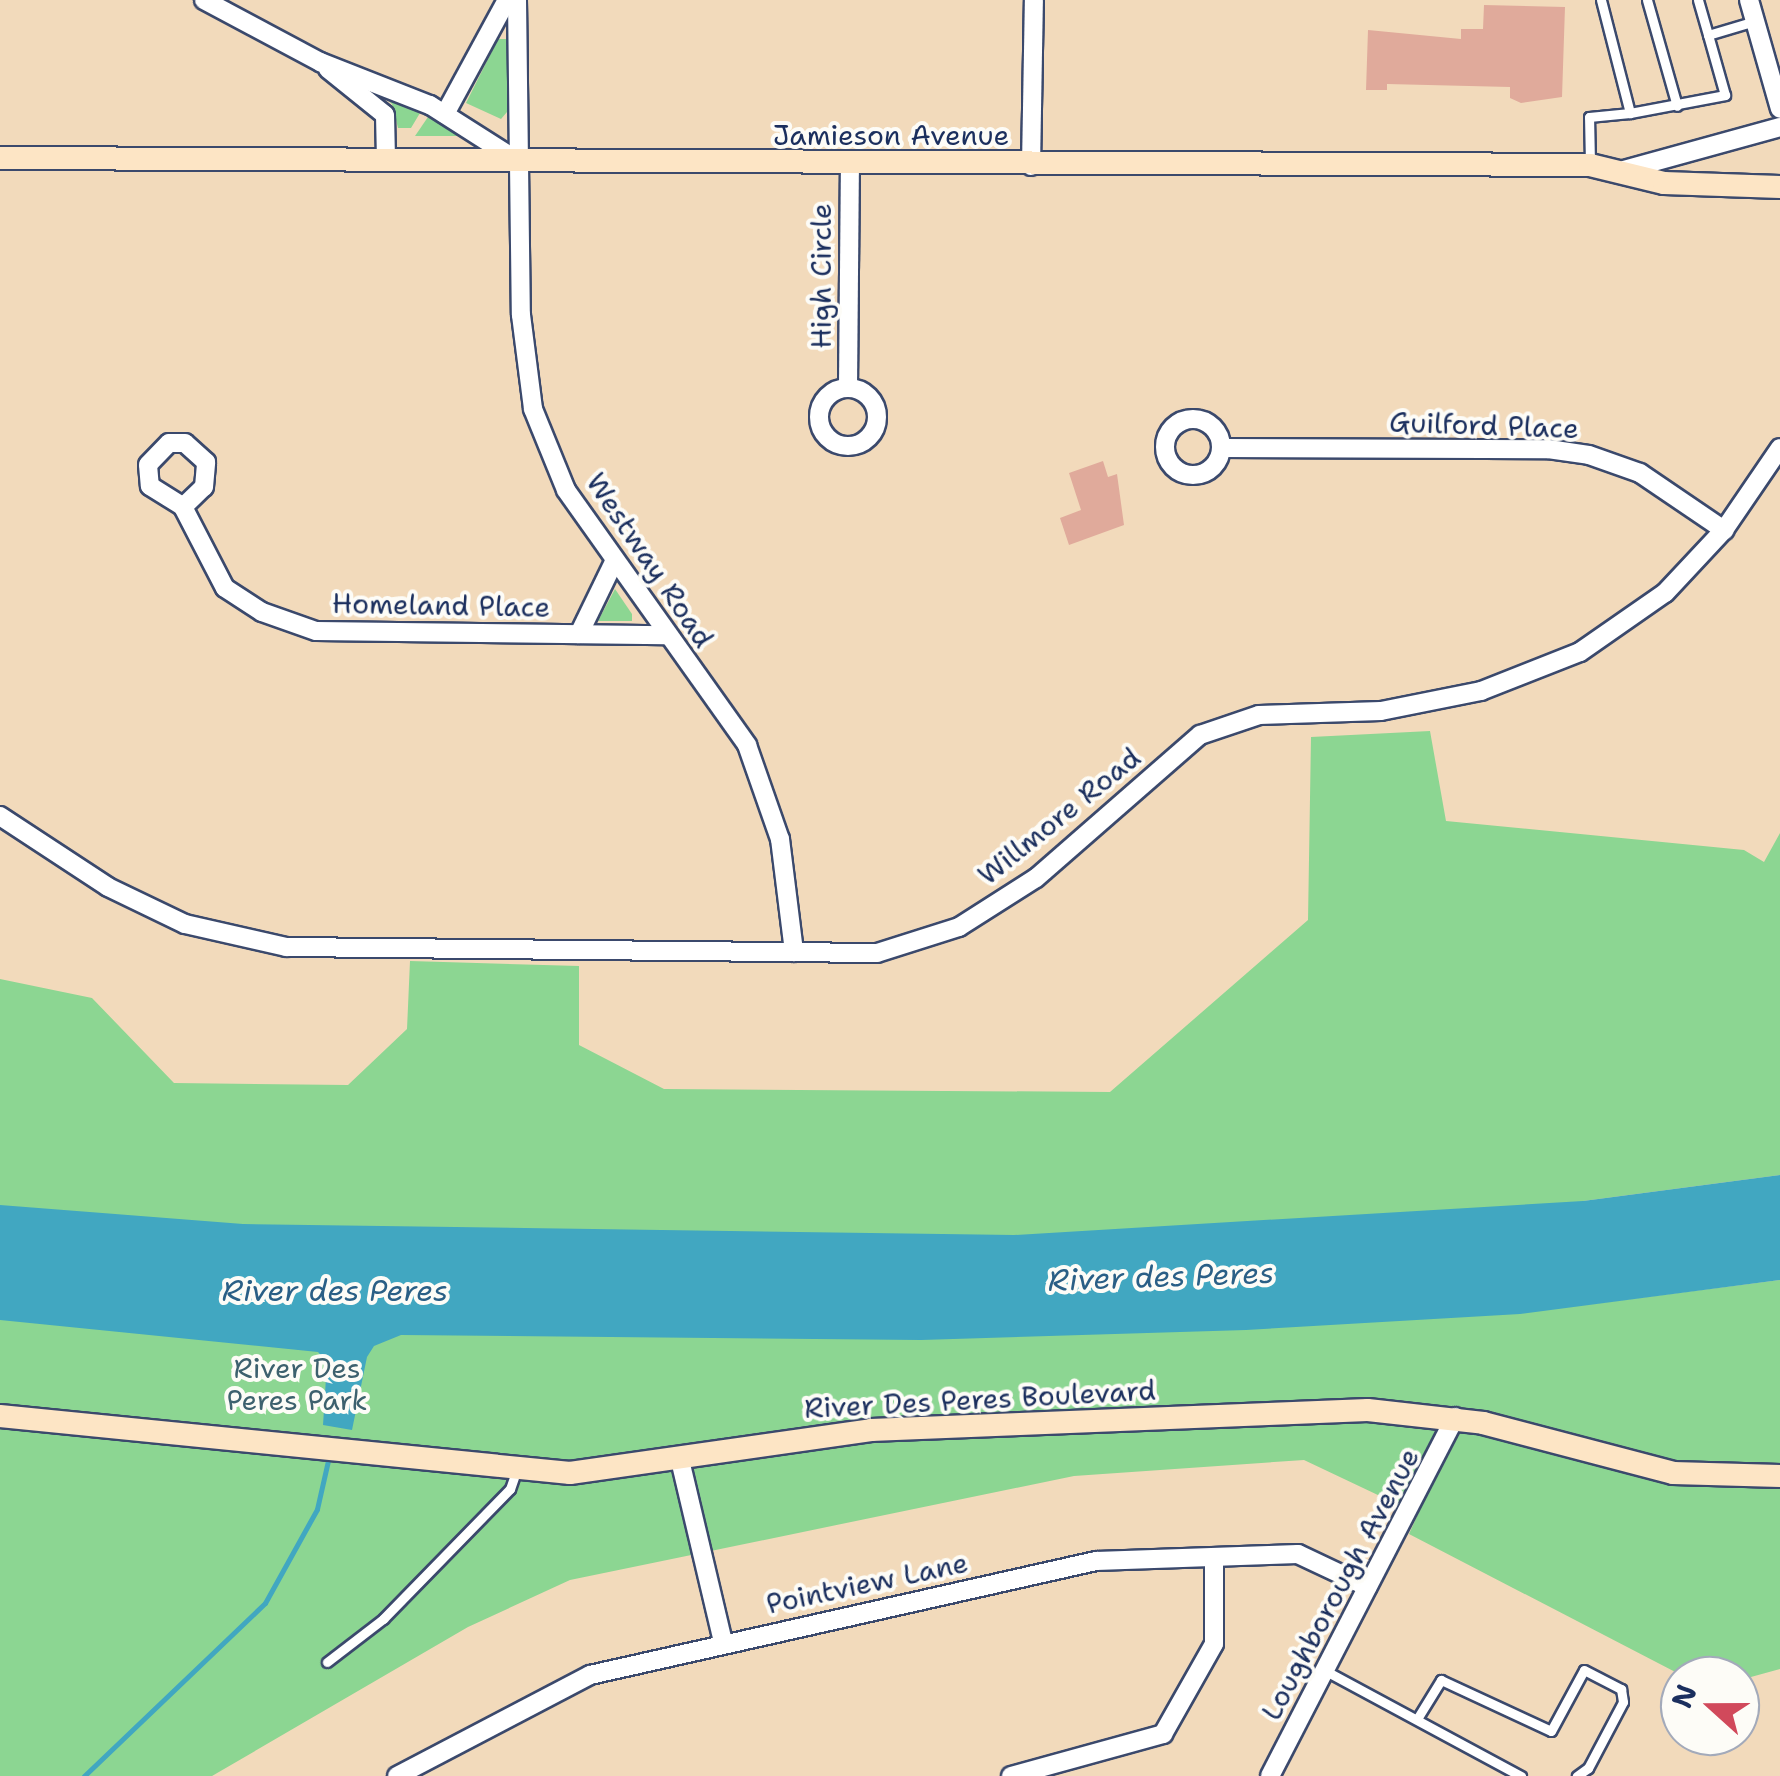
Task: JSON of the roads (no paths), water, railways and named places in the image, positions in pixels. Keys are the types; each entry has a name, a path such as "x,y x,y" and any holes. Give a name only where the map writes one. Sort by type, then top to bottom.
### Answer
{"main road":[{"name":"Jamieson Avenue","path":"0,158 1032,166 1590,165 1624,170 1664,183 1780,187"},
{"name":"River Des Peres Boulevard","path":"0,1416 516,1472 603,1470 903,1428 1344,1410 1455,1417 1649,1469 1780,1476"}],"street":[{"path":"204,0 320,62 386,115 386,160"},
{"path":"445,114 507,0"},
{"name":"Westway Road","path":"518,0 521,314 534,409 566,490 747,746 780,839 794,952"},
{"path":"1032,166 1034,0"},
{"path":"1749,0 1780,109"},
{"path":"320,62 378,80 445,114 518,161"},
{"path":"1624,170 1780,127"},
{"name":"High Circle","path":"848,387 850,165"},
{"name":"Guilford Place","path":"1222,448 1548,449 1588,455 1640,473 1724,530"},
{"name":"Willmore Road","path":"0,816 108,887 185,924 286,947 876,953 959,927 1036,878 1200,735 1260,715 1381,711 1482,691 1580,652 1665,593 1724,530 1780,448"},
{"name":"Homeland Place","path":"183,507 225,588 262,612 316,631 666,635"},
{"name":"Homeland Place","path":"579,634 615,560"},
{"name":"Loughborough Avenue","path":"1270,1776 1455,1417"},
{"path":"680,1460 723,1642"},
{"name":"Pointview Lane","path":"397,1776 590,1676 723,1642 1096,1562 1298,1554 1368,1586"},
{"path":"1011,1776 1162,1734 1214,1644 1214,1558"}],"lane":[{"path":"1601,0 1630,113"},
{"path":"1647,0 1677,106"},
{"path":"1590,165 1589,118 1725,95 1698,0"},
{"path":"1708,36 1755,22"},
{"path":"327,1662 384,1619 510,1489 516,1472"},
{"path":"1324,1670 1521,1776"},
{"path":"1416,1720 1441,1680 1551,1731 1584,1670 1621,1689 1624,1702 1588,1768 1577,1776"}],"water":[{"name":"River des Peres","path":"1780,1175 1780,1280 1520,1314 1246,1330 921,1340 401,1335 374,1346 367,1357 352,1430 323,1425 327,1362 318,1352 0,1320 0,1205 243,1224 1014,1235 1583,1201"}],"waterway":[{"path":"84,1776 265,1603 317,1509 329,1456"}],"park label":[{"name":"River Des Peres Park","path":"297,1384"}]}
